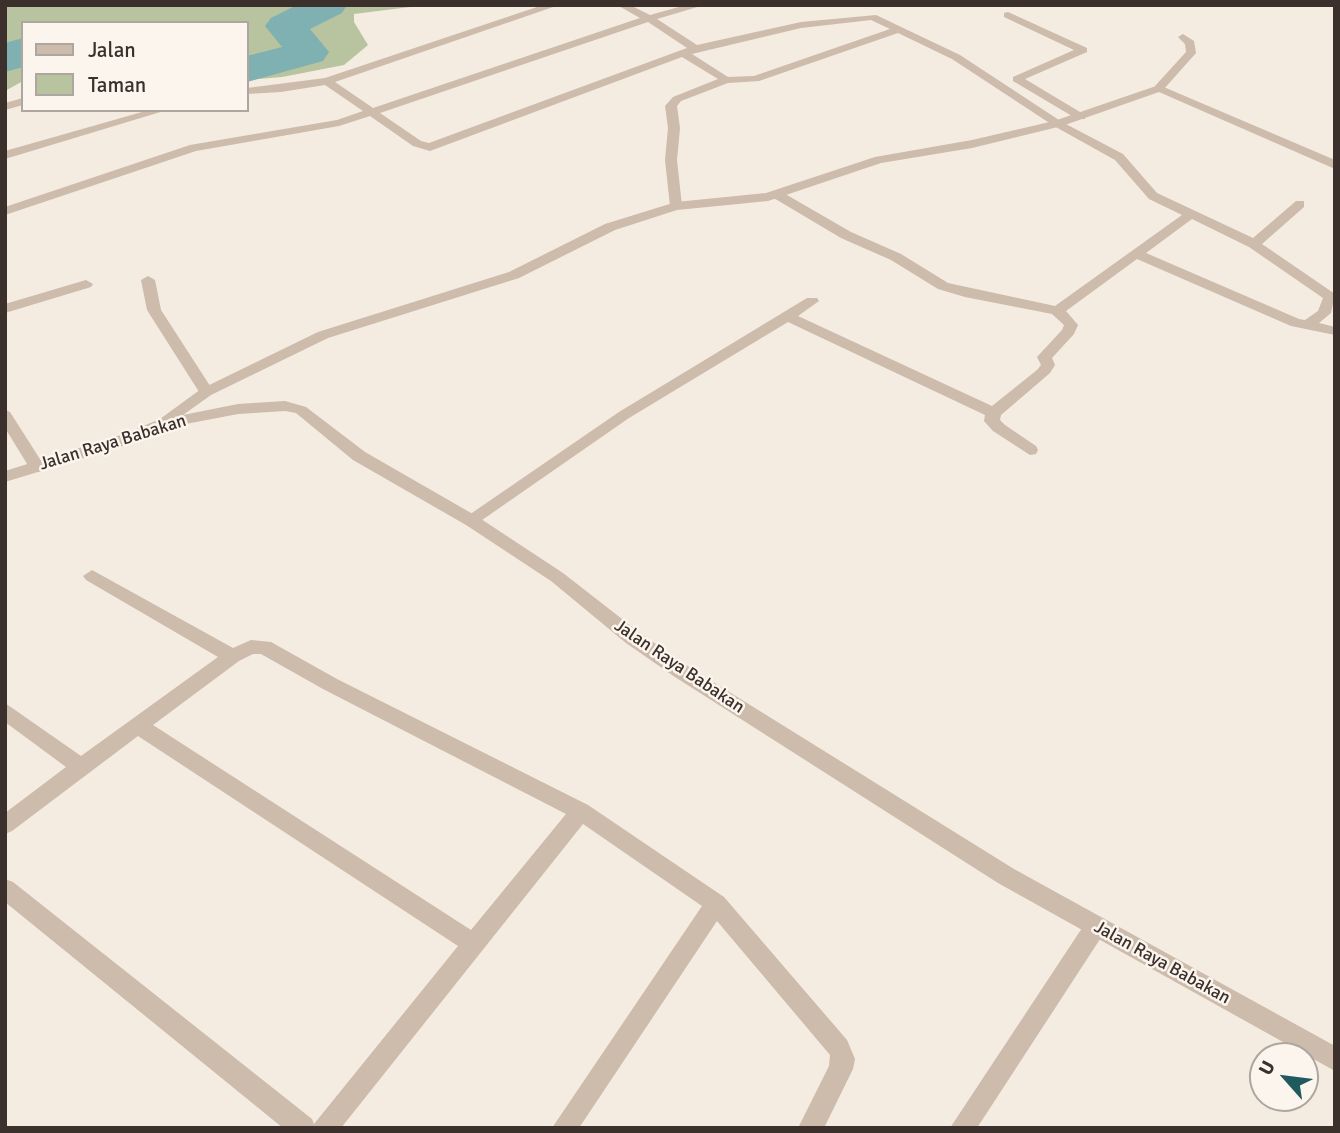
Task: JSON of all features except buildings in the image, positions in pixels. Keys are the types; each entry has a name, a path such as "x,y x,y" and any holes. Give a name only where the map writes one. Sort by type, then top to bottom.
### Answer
{"street":[{"path":"508,5 524,14"},
{"path":"248,91 281,89 327,80 554,5"},
{"path":"622,5 649,18 726,80"},
{"path":"5,211 194,148 276,136 372,112 649,18 699,5"},
{"path":"872,17 878,5"},
{"path":"1008,15 1083,50 1017,79 1081,117"},
{"path":"327,80 417,144 430,147 689,51 800,25 872,17 956,57 1058,124 1119,157 1153,196 1254,244 1330,298 1324,313 1308,324"},
{"path":"676,206 671,160 674,128 671,106 677,99 726,80 755,79 898,30"},
{"path":"161,424 206,392 323,335 514,275 610,227 676,206 776,194 878,160 972,144 1058,124 1159,88 1191,53 1191,43 1183,37"},
{"path":"1159,88 1335,165"},
{"path":"5,155 155,112"},
{"path":"776,194 846,235 896,257 943,286 1057,311 1071,325 1069,331 1044,357 1048,365 1043,373 993,413 992,421 1030,450"},
{"path":"1254,244 1300,204"},
{"path":"1057,311 1190,215"},
{"path":"1136,254 1284,320 1335,331"},
{"path":"148,280 154,310 206,392"},
{"path":"5,309 86,284"},
{"path":"472,521 624,415 812,301"},
{"path":"787,316 993,413"},
{"name":"Jalan Raya Babakan","path":"5,477 130,438 161,424 238,409 285,406 301,410 359,456 472,521 557,577 682,673 1006,876 1335,1059"},
{"path":"5,415 37,467"},
{"path":"92,576 232,656"},
{"path":"5,825 232,656 251,647 264,647 330,684 582,811 716,904 839,1048 843,1059 841,1069 810,1128"},
{"path":"5,711 81,767"},
{"path":"139,726 473,943"},
{"path":"324,1128 582,811"},
{"path":"5,889 303,1128"},
{"path":"564,1128 716,904"},
{"path":"962,1128 1096,926"}],"green space":[{"path":"5,5 426,5 354,14 354,22 368,45 344,65 282,77 248,80 248,21 21,21 21,82 5,91"}],"waterway":[{"path":"248,69 309,52 285,26 328,5"},
{"path":"5,60 21,51"}]}
